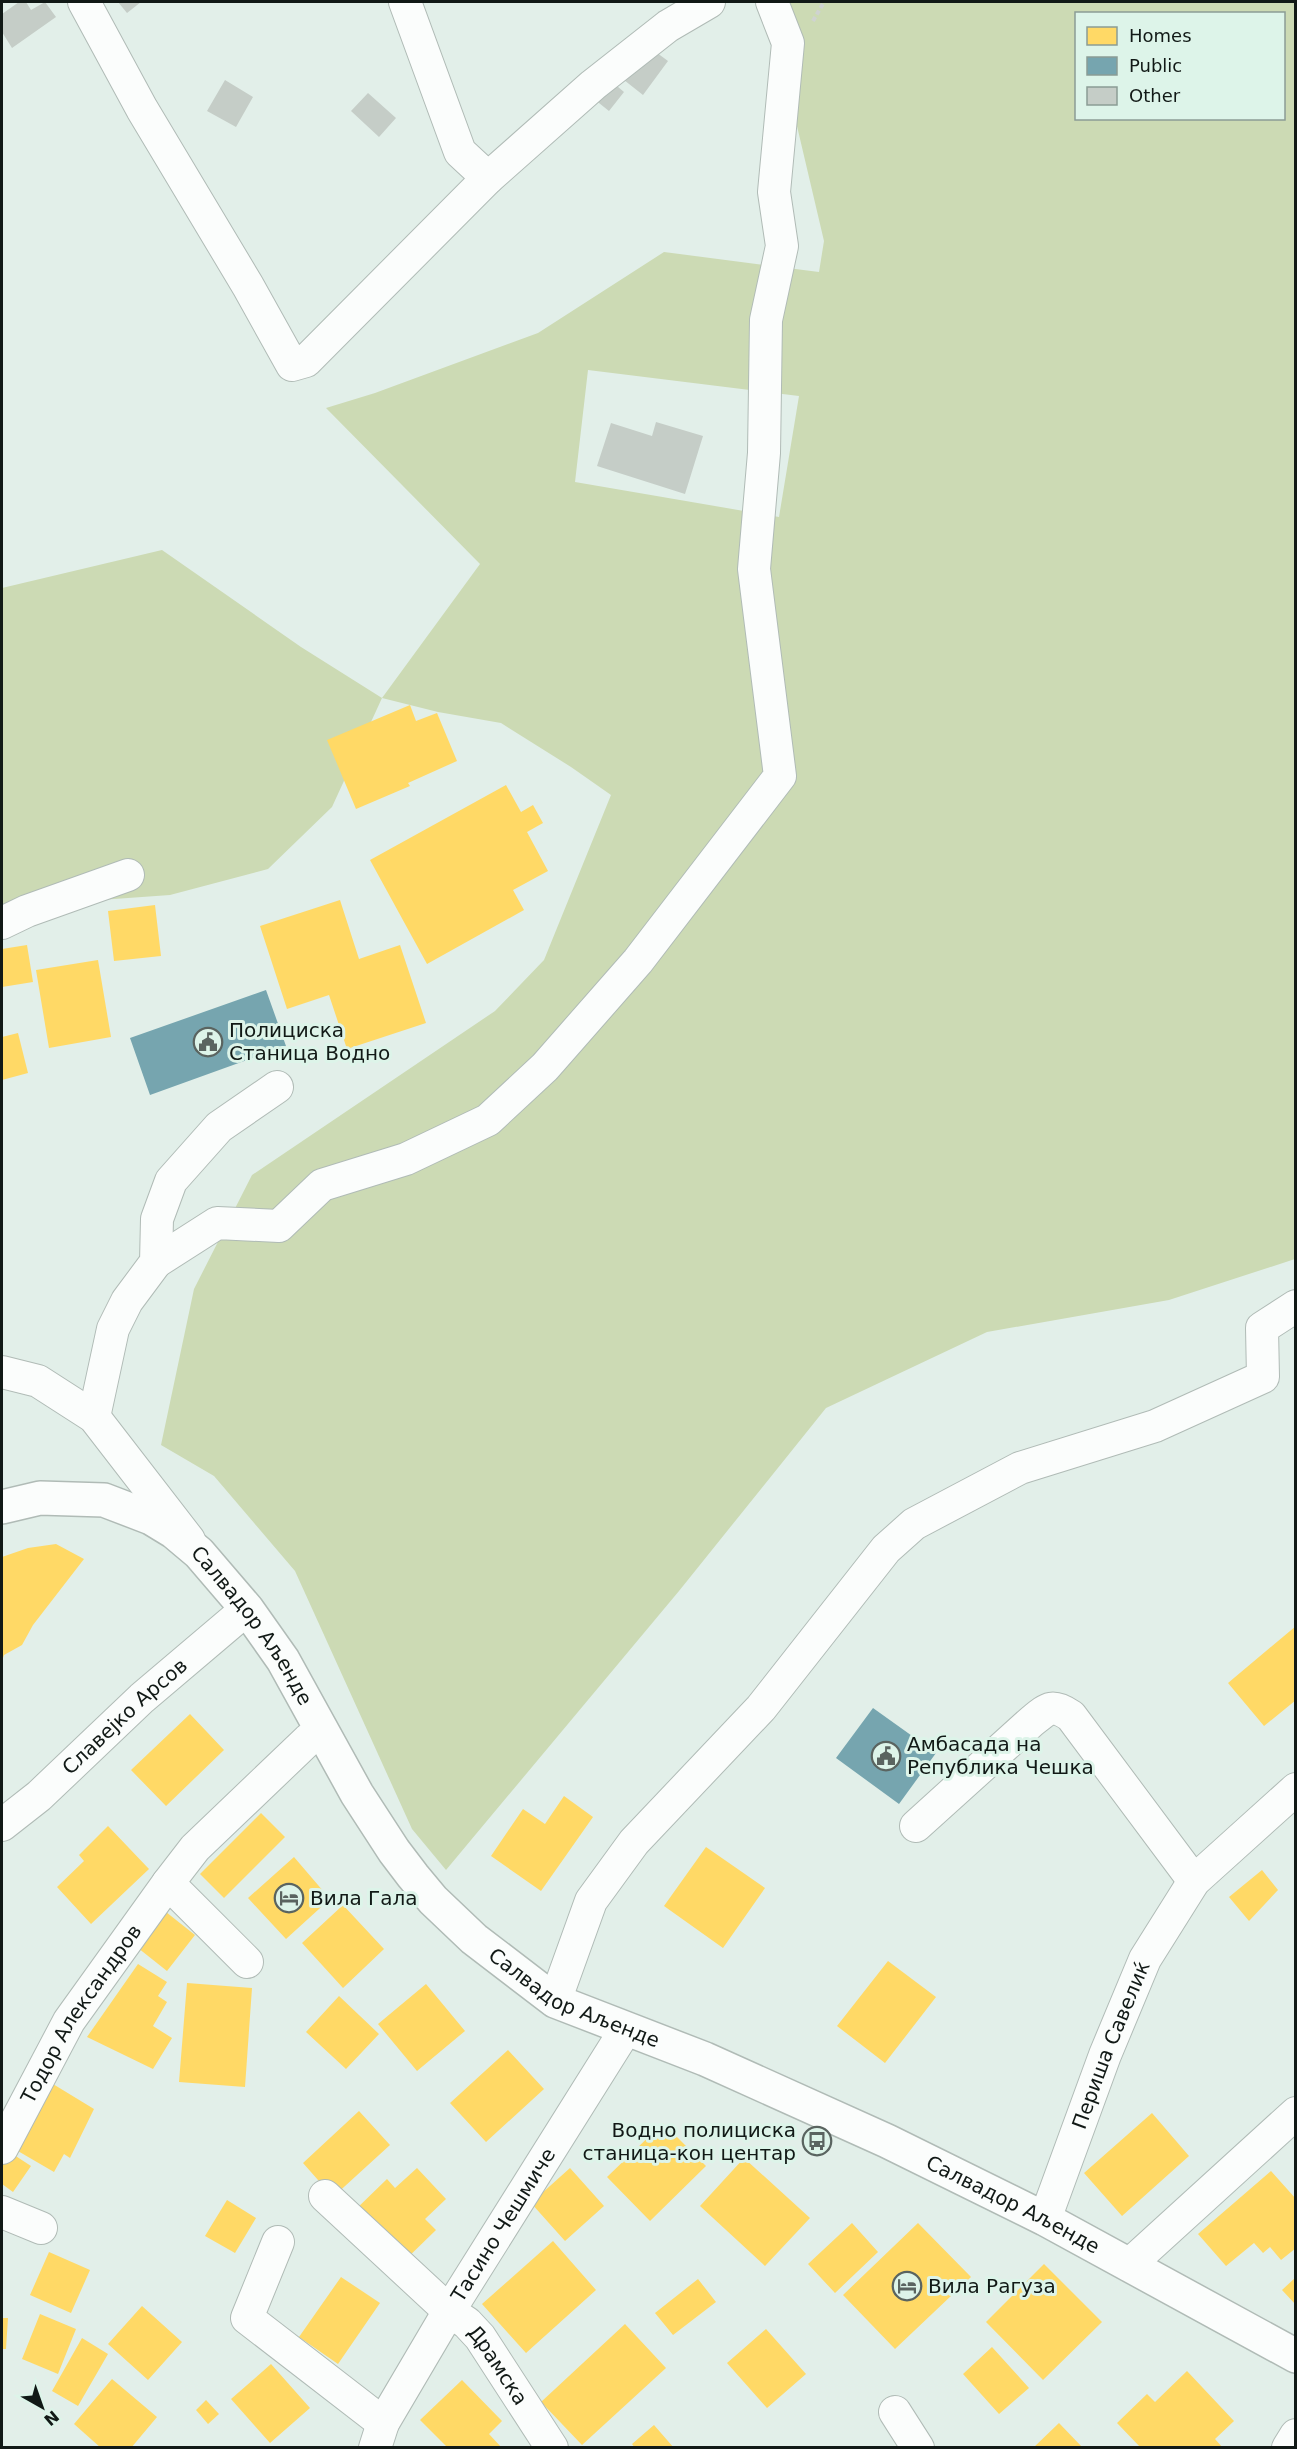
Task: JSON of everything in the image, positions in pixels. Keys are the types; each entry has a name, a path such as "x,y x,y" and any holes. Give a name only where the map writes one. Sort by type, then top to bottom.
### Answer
{"street":[{"path":"84,2 142,109 248,286 292,365 306,361 488,178 602,77 668,26 709,2"},
{"path":"405,2 460,152 488,178"},
{"path":"94,1417 113,1329 127,1301 156,1262 217,1223 279,1226 322,1185 406,1159 488,1120 545,1067 638,961 780,776 754,569 764,453 766,320 782,246 774,192 788,43 772,2"},
{"path":"2,923 27,911 128,875"},
{"path":"156,1262 157,1219 171,1181 219,1127 278,1087"},
{"path":"555,2001 591,1901 634,1842 761,1708 886,1549 915,1524 1020,1468 1155,1426 1263,1377 1262,1328 1296,1306"},
{"path":"2,1372 38,1381 94,1417 199,1553"},
{"name":"Салвадор Аљенде","path":"2,1507 40,1498 104,1500 151,1518 174,1532 199,1553 247,1609 283,1660 357,1794 394,1851 426,1892 474,1939 555,2001 705,2059 866,2131 1046,2219 1296,2356"},
{"name":"Славејко Арсов","path":"2,1825 39,1796 142,1698 247,1609"},
{"path":"916,1826 1031,1722 1046,1710 1060,1709 1071,1716 1194,1881"},
{"name":"Тодор Александров","path":"2,2148 69,2021 168,1883 195,1848 308,1740 321,1731"},
{"name":"Периша Савелиќ","path":"1046,2219 1105,2055 1145,1959 1194,1881 1296,1789"},
{"path":"168,1883 248,1962"},
{"name":"Тасино Чешмиче","path":"278,2242 248,2318 379,2435 449,2311 626,2029"},
{"path":"1129,2265 1296,2113"},
{"name":"Драмска","path":"325,2196 480,2337 552,2448"},
{"path":"2,2212 41,2228"},
{"path":"895,2412 918,2448"},
{"path":"1288,2448 1296,2434"}],"green space":[{"path":"785,2 1295,2 1295,1259 1169,1300 987,1332 826,1408 679,1591 446,1870 412,1829 295,1571 214,1476 161,1445 194,1289 252,1175 495,1011 544,960 611,795 501,723 438,712 382,698 480,564 326,408 375,393 538,333 664,252 819,272 824,241 785,75","holes":["588,370 799,396 779,517 575,482"]},
{"path":"162,550 301,647 382,698 332,807 268,869 170,895 2,907 2,588"}],"building: Homes":[{"path":"410,705 416,721 437,713 457,761 408,783 410,786 356,809 327,740"},
{"path":"506,785 521,812 533,805 543,823 527,832 548,871 513,890 524,910 427,964 370,860"},
{"path":"340,900 359,959 400,945 426,1023 347,1049 329,995 287,1009 260,926"},
{"path":"155,905 161,956 114,961 108,911"},
{"path":"27,945 33,982 2,987 2,949"},
{"path":"98,960 111,1037 49,1048 36,970"},
{"path":"18,1033 28,1073 2,1080 2,1037"},
{"path":"56,1544 84,1559 33,1625 22,1645 4,1655 2,1661 2,1557 28,1548"},
{"path":"1296,1626 1296,1700 1264,1726 1228,1683"},
{"path":"190,1714 224,1750 166,1806 131,1770"},
{"path":"564,1796 593,1817 541,1891 491,1856 523,1809 545,1824"},
{"path":"261,1813 285,1837 224,1898 200,1874"},
{"path":"108,1826 149,1869 91,1924 57,1887 84,1861 79,1855"},
{"path":"706,1847 765,1888 723,1948 664,1906"},
{"name":"Вила Гала","path":"294,1857 330,1899 286,1939 248,1898"},
{"path":"1262,1870 1278,1890 1249,1921 1229,1897"},
{"path":"343,1905 384,1949 343,1988 302,1943"},
{"path":"166,1912 195,1935 167,1971 138,1948"},
{"path":"888,1961 936,1997 885,2063 837,2026"},
{"path":"138,1964 167,1982 158,1996 167,2002 153,2026 172,2038 153,2069 87,2037"},
{"path":"187,1983 252,1988 245,2087 179,2082"},
{"path":"426,1984 465,2031 417,2071 378,2024"},
{"path":"339,1996 379,2034 346,2069 306,2032"},
{"path":"508,2050 544,2089 486,2142 450,2103"},
{"path":"48,2081 94,2109 70,2158 64,2154 54,2172 11,2147"},
{"path":"359,2111 390,2145 333,2197 303,2163"},
{"path":"1152,2113 1189,2156 1122,2216 1084,2173"},
{"path":"663,2123 706,2166 650,2221 607,2177"},
{"path":"8,2151 31,2166 13,2192 2,2184 2,2161"},
{"path":"744,2158 810,2218 765,2266 700,2206"},
{"path":"417,2168 446,2199 425,2219 436,2230 400,2265 352,2213 387,2179 395,2188"},
{"path":"570,2168 604,2206 565,2241 531,2203"},
{"path":"1271,2171 1296,2199 1296,2248 1281,2260 1270,2247 1263,2253 1254,2243 1226,2266 1198,2234"},
{"path":"227,2200 256,2218 235,2253 205,2236"},
{"path":"852,2223 878,2252 835,2293 808,2264"},
{"name":"Вила Рагуза","path":"918,2223 971,2277 895,2349 843,2295"},
{"path":"553,2241 596,2290 526,2353 482,2304"},
{"path":"49,2252 90,2270 71,2313 30,2295"},
{"path":"1044,2264 1102,2322 1043,2380 986,2322"},
{"path":"341,2277 380,2303 338,2364 299,2337"},
{"path":"1296,2277 1296,2305 1282,2290"},
{"path":"698,2279 716,2302 673,2335 655,2313"},
{"path":"142,2306 182,2342 148,2380 108,2344"},
{"path":"40,2314 76,2329 58,2374 22,2359"},
{"path":"2,2318 8,2318 6,2349 2,2349"},
{"path":"625,2324 666,2368 582,2445 541,2402"},
{"path":"766,2329 806,2374 767,2408 727,2363"},
{"path":"82,2338 108,2354 78,2406 52,2391"},
{"path":"992,2347 1029,2388 999,2414 963,2374"},
{"path":"271,2364 310,2408 270,2443 231,2399"},
{"path":"1187,2371 1234,2421 1215,2439 1223,2448 1141,2448 1117,2423 1147,2394 1155,2402"},
{"path":"112,2379 157,2417 131,2448 101,2448 74,2424"},
{"path":"462,2380 502,2421 489,2434 502,2448 448,2448 420,2420"},
{"path":"206,2400 219,2414 208,2424 196,2410"},
{"path":"1059,2423 1083,2448 1033,2448"},
{"path":"654,2425 674,2448 635,2448 632,2444"}],"building: Public":[{"name":"Полициска Станица Водно","path":"266,990 286,1046 150,1095 130,1038"},
{"name":"Амбасада на Република Чешка","path":"873,1708 936,1753 899,1804 836,1758"}],"building: Other":[{"path":"19,2 26,2 31,10 45,2 56,17 12,48 2,32 2,14"},
{"path":"118,2 141,2 127,13"},
{"path":"649,47 668,61 643,95 624,80"},
{"path":"225,80 253,97 236,127 207,111"},
{"path":"610,80 624,92 609,111 594,99"},
{"path":"368,93 396,118 379,137 351,111"},
{"path":"656,422 703,436 685,494 597,466 611,423 652,436"}],"place":[{"name":"Полициска Станица Водно","path":"208,1042"},
{"name":"Амбасада на Република Чешка","path":"886,1756"},
{"name":"Вила Гала","path":"289,1898"},
{"name":"Водно полициска станица-кон центар","path":"817,2141"},
{"name":"Вила Рагуза","path":"907,2286"}]}
